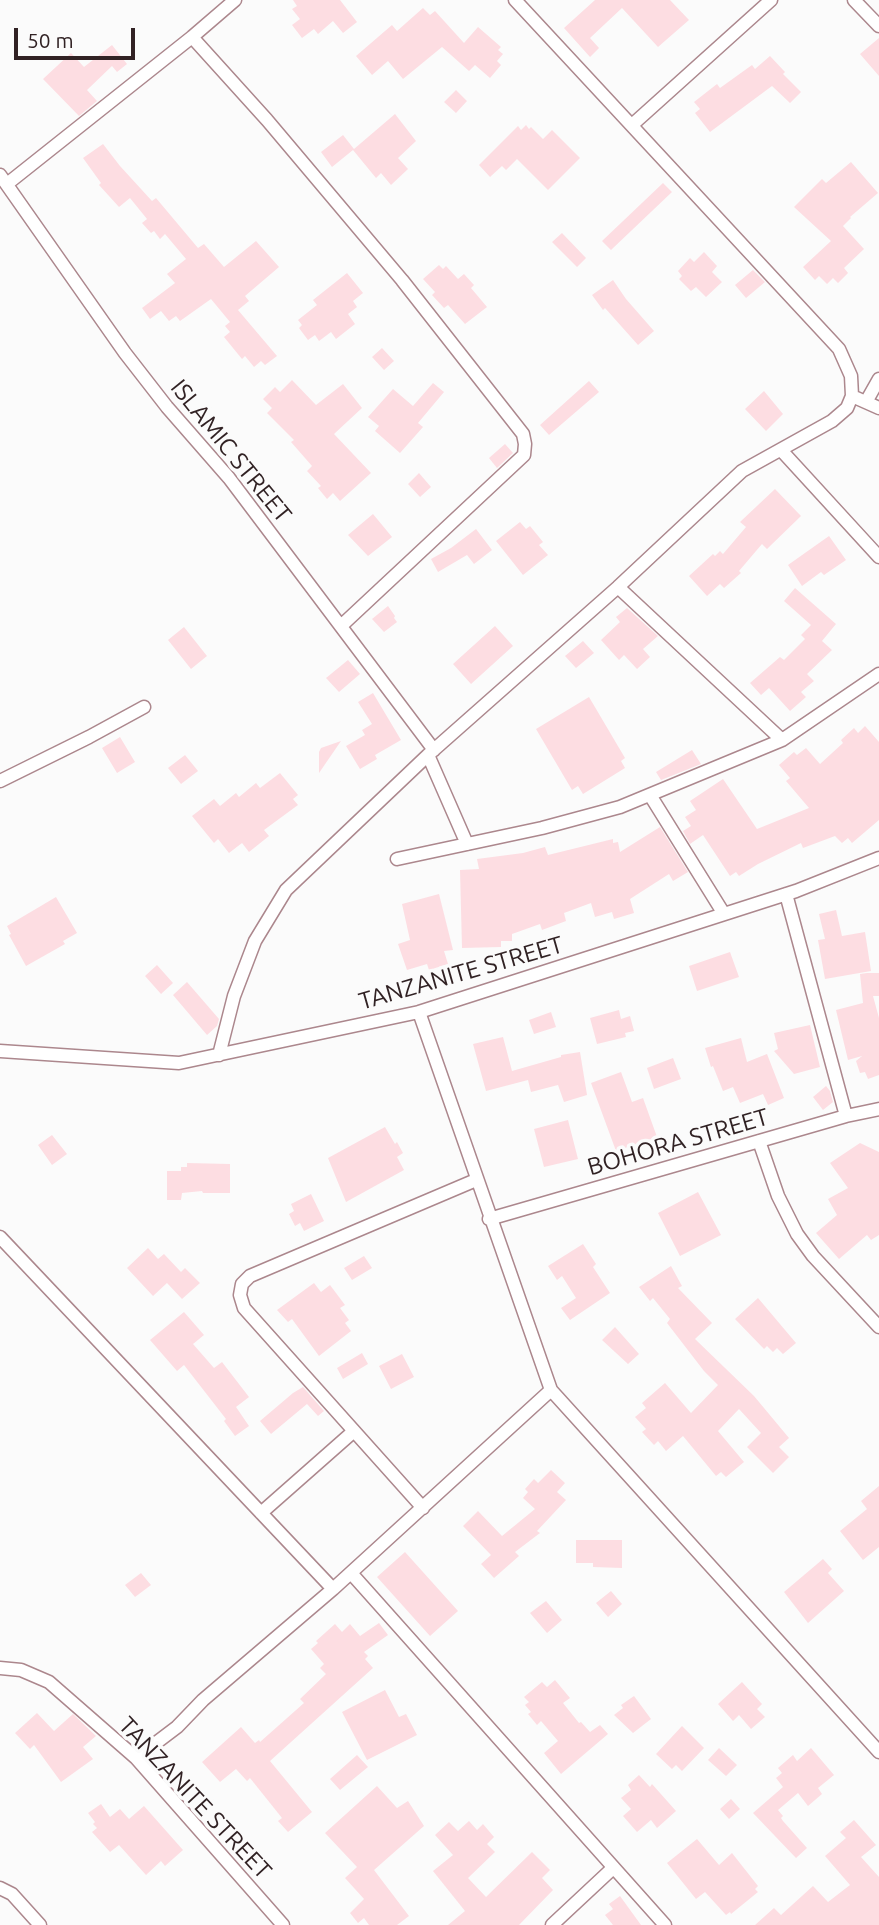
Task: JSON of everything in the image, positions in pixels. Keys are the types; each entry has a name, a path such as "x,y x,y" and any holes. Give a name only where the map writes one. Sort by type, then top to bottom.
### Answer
{"street":[{"path":"3,180 192,37 235,0"},
{"path":"219,1055 234,996 255,941 286,890 431,752 618,587 743,471 832,421 847,408 852,396 851,376 839,349 515,0"},
{"path":"632,125 771,0"},
{"path":"853,0 879,26"},
{"path":"192,37 267,120 402,280 523,434 524,455 341,625"},
{"name":"ISLAMIC STREET","path":"3,180 125,353 167,407 237,488 341,625 431,752 467,844"},
{"path":"866,402 879,379"},
{"path":"852,396 879,408"},
{"path":"780,450 879,557"},
{"path":"618,587 782,740"},
{"path":"397,859 620,807 782,740 879,674"},
{"path":"0,781 144,707"},
{"path":"650,795 724,914"},
{"name":"TANZANITE STREET","path":"0,1051 179,1063 419,1012 786,894 879,858"},
{"path":"786,894 846,1116"},
{"path":"419,1012 489,1219 551,1390 879,1752"},
{"name":"BOHORA STREET","path":"489,1219 846,1116 879,1109"},
{"path":"759,1141 778,1196 797,1234 813,1256 879,1327"},
{"path":"423,1508 244,1308 240,1296 242,1284 250,1276 476,1180"},
{"path":"0,1237 333,1589"},
{"path":"136,1758 177,1727 203,1700 333,1589 551,1390"},
{"path":"261,1513 354,1431"},
{"path":"351,1573 665,1925"},
{"name":"TANZANITE STREET","path":"0,1668 20,1670 49,1682 136,1758 283,1925"},
{"path":"552,1925 613,1868"},
{"path":"0,1888 12,1894 40,1925"}],"building":[{"path":"293,0 340,0 357,22 343,33 333,21 318,34 314,29 302,38 292,25 300,19 292,9 297,6"},
{"path":"595,0 670,0 689,20 658,47 622,8 590,38 599,48 590,57 564,28"},
{"path":"423,8 430,15 435,11 464,43 478,27 501,47 498,50 503,54 497,61 501,65 490,78 475,65 469,71 442,47 403,79 388,61 372,75 356,56 392,25 397,31"},
{"path":"879,38 879,76 860,54"},
{"path":"112,45 127,64 117,72 112,66 87,90 97,101 79,116 43,79 71,53 84,67"},
{"path":"770,56 801,92 790,103 772,86 710,132 695,113 700,109 694,102 717,84 720,88 752,65 755,69"},
{"path":"456,90 467,101 456,113 444,102"},
{"path":"395,114 416,141 398,158 408,169 391,185 381,173 376,178 353,150 332,167 321,152 343,135 354,149"},
{"path":"526,125 543,139 552,130 580,158 548,190 517,159 506,170 502,166 490,177 479,165 518,126 521,130"},
{"path":"103,144 152,201 156,198 198,248 204,244 224,267 256,241 279,267 245,296 249,301 238,310 277,356 265,365 261,361 254,367 245,356 242,359 224,337 230,332 225,326 230,322 211,299 180,321 176,316 169,321 161,311 150,319 142,308 175,283 167,274 186,259 165,234 160,239 154,231 151,233 142,223 147,219 130,198 119,207 99,185 101,183 83,158"},
{"path":"851,162 878,193 843,226 864,249 844,268 848,273 838,283 833,278 827,284 819,276 815,280 803,267 831,241 794,207 822,179 826,183"},
{"path":"663,183 672,192 611,250 602,241"},
{"path":"562,233 586,258 577,267 552,242"},
{"path":"704,252 717,266 712,272 722,282 706,297 696,287 691,291 679,279 682,276 678,271 690,258 694,262"},
{"path":"439,265 443,269 446,266 458,279 464,274 474,285 471,288 487,307 465,324 448,305 444,308 423,279"},
{"path":"753,270 765,282 746,298 735,285"},
{"path":"347,273 363,293 353,301 357,307 348,314 355,324 336,339 331,332 319,341 315,335 308,340 299,328 302,325 298,320 317,305 313,300"},
{"path":"613,280 654,331 638,345 592,295"},
{"path":"382,348 394,361 384,370 372,357"},
{"path":"292,380 316,405 343,384 362,408 334,434 371,473 340,501 333,493 327,499 318,488 321,486 307,471 312,466 291,442 294,440 267,413 272,408 263,399 275,387 280,392"},
{"path":"589,381 599,392 549,435 540,425"},
{"path":"433,383 444,392 418,423 423,427 400,453 375,431 379,426 368,417 393,389 413,406"},
{"path":"764,391 783,414 766,431 745,409"},
{"path":"505,444 513,453 497,468 489,458"},
{"path":"419,473 431,487 420,497 408,484"},
{"path":"775,489 801,516 767,549 762,544 739,571 741,573 724,588 720,584 707,596 689,576 713,554 715,556 720,551 723,554 746,527 740,522"},
{"path":"373,514 392,537 368,556 348,535"},
{"path":"520,522 526,529 530,526 543,542 539,545 548,555 523,575 496,541"},
{"path":"476,529 492,550 474,564 467,555 438,572 431,559"},
{"path":"829,536 846,560 824,575 821,572 802,586 788,565"},
{"path":"795,588 836,624 822,641 832,650 807,674 814,681 801,692 806,697 790,711 769,688 761,695 750,683 780,657 784,660 805,639 801,635 811,625 784,601"},
{"path":"388,606 397,622 384,632 372,619"},
{"path":"627,608 658,636 643,649 650,657 637,669 624,655 619,660 601,640 620,622 616,617"},
{"path":"495,626 513,646 471,684 453,664"},
{"path":"184,627 207,656 191,669 168,640"},
{"path":"583,641 594,653 576,668 565,656"},
{"path":"348,660 360,674 339,692 326,678"},
{"path":"373,693 401,740 375,755 377,759 360,769 346,746 365,735 362,730 372,724 358,702"},
{"path":"589,697 625,758 621,761 625,768 583,794 578,786 572,790 536,729"},
{"path":"865,726 879,742 879,820 852,843 848,838 842,843 835,836 803,848 801,843 739,876 736,872 730,876 703,835 690,844 683,831 691,826 685,817 696,810 690,801 723,779 757,829 809,808 786,781 790,778 779,765 794,752 797,755 806,748 820,764 843,743 841,740 854,728 858,733"},
{"path":"120,737 135,762 117,773 102,748"},
{"path":"341,741 319,773 321,748"},
{"path":"692,750 701,764 661,780 656,772"},
{"path":"185,755 198,771 181,784 168,768"},
{"path":"280,773 298,795 293,799 298,805 264,830 269,836 249,852 242,843 229,853 218,839 214,843 192,816 214,799 220,806 236,793 239,797 256,783 260,788"},
{"path":"660,827 688,872 673,881 669,874 630,899 634,913 614,919 612,912 595,917 591,903 564,913 566,921 542,930 540,924 512,934 512,941 501,941 501,947 462,948 460,870 479,869 477,859 545,847 548,855 613,839 613,843 618,842 620,852"},
{"path":"439,894 453,950 444,951 448,964 429,970 427,964 407,970 398,944 410,940 402,904"},
{"path":"56,897 77,933 63,941 65,944 26,966 7,926"},
{"path":"836,910 842,936 865,932 871,971 825,979 818,940 825,939 819,914"},
{"path":"730,952 739,977 697,991 689,966"},
{"path":"157,965 173,983 161,994 145,976"},
{"path":"879,973 879,996 873,996 879,1018 879,1075 868,1079 865,1072 860,1073 856,1061 862,1056 848,1060 836,1010 863,1003 860,974"},
{"path":"187,982 219,1019 217,1026 207,1035 173,995"},
{"path":"619,1010 621,1019 630,1016 634,1031 625,1033 626,1037 597,1044 590,1018"},
{"path":"551,1012 556,1027 534,1034 529,1020"},
{"path":"810,1025 820,1067 794,1074 774,1051 778,1049 774,1033"},
{"path":"503,1037 512,1071 561,1055 580,1052 587,1095 564,1102 558,1085 531,1092 528,1080 486,1091 473,1044"},
{"path":"741,1038 747,1062 767,1054 784,1098 768,1105 763,1094 740,1103 733,1087 723,1091 705,1048"},
{"path":"673,1058 681,1079 654,1089 647,1068"},
{"path":"621,1072 632,1102 643,1098 657,1137 616,1151 591,1083"},
{"path":"826,1086 833,1102 823,1110 813,1097"},
{"path":"568,1120 578,1159 544,1167 534,1129"},
{"path":"385,1127 403,1153 397,1157 404,1170 346,1202 328,1158"},
{"path":"52,1135 67,1154 52,1165 38,1145"},
{"path":"860,1143 879,1152 879,1235 871,1240 867,1235 839,1259 816,1233 837,1215 828,1199 848,1188 830,1163"},
{"path":"187,1163 230,1164 230,1193 182,1193 181,1200 167,1200 167,1171 181,1171 181,1167 187,1167"},
{"path":"698,1192 721,1235 680,1256 658,1213"},
{"path":"311,1194 324,1221 304,1231 300,1223 295,1226 289,1214 294,1211 291,1204"},
{"path":"583,1244 596,1264 593,1267 610,1293 570,1320 561,1308 576,1298 562,1276 557,1280 548,1266"},
{"path":"148,1248 158,1259 164,1254 181,1272 185,1268 200,1283 182,1299 167,1283 153,1296 127,1268"},
{"path":"364,1256 372,1268 352,1280 344,1268"},
{"path":"671,1266 682,1286 678,1288 712,1323 695,1339 754,1396 789,1438 779,1447 789,1457 773,1473 747,1447 761,1433 739,1409 718,1431 744,1462 726,1477 721,1472 716,1476 683,1436 666,1451 658,1441 654,1445 642,1432 646,1429 635,1417 646,1408 642,1403 665,1383 691,1413 718,1385 667,1323 670,1319 653,1298 650,1301 639,1287"},
{"path":"314,1283 321,1292 330,1285 345,1305 340,1308 349,1320 345,1323 351,1331 319,1356 292,1319 288,1322 277,1310"},
{"path":"758,1298 796,1343 783,1354 777,1348 773,1352 767,1346 764,1349 735,1319"},
{"path":"184,1312 204,1335 193,1344 214,1368 222,1362 249,1397 236,1407 249,1426 235,1436 224,1421 226,1419 184,1365 177,1371 150,1340"},
{"path":"615,1327 639,1354 628,1364 602,1340"},
{"path":"362,1353 368,1364 343,1379 337,1368"},
{"path":"402,1354 414,1377 391,1389 379,1366"},
{"path":"303,1387 324,1411 318,1416 307,1404 271,1434 260,1421"},
{"path":"551,1470 565,1483 557,1492 566,1500 537,1531 540,1533 515,1552 519,1556 494,1578 481,1564 491,1555 463,1526 478,1511 502,1536 535,1509 523,1498 528,1492 525,1489 534,1479 538,1483"},
{"path":"879,1486 879,1547 863,1560 840,1531 867,1509 861,1501"},
{"path":"576,1540 622,1540 622,1568 593,1567 593,1563 576,1563"},
{"path":"405,1552 458,1611 430,1636 377,1577"},
{"path":"823,1559 832,1569 828,1573 844,1591 808,1623 784,1592"},
{"path":"141,1573 151,1585 135,1597 125,1585"},
{"path":"611,1591 622,1604 608,1617 596,1603"},
{"path":"546,1601 562,1620 547,1633 530,1613"},
{"path":"379,1623 388,1635 364,1652 368,1656 365,1659 373,1668 270,1761 312,1812 288,1832 278,1821 282,1818 250,1778 247,1781 236,1769 220,1782 202,1762 241,1727 255,1743 259,1740 260,1742 304,1703 300,1699 326,1674 320,1668 324,1664 311,1649 335,1624 342,1632 350,1624 360,1636"},
{"path":"555,1680 570,1698 563,1703 579,1723 590,1732 600,1725 608,1734 561,1774 544,1753 558,1741 541,1721 537,1725 528,1714 531,1712 525,1705 529,1702 524,1697 542,1682 547,1687"},
{"path":"742,1682 762,1704 757,1709 765,1717 751,1729 739,1715 733,1721 718,1704"},
{"path":"385,1690 399,1717 406,1714 417,1735 367,1760 342,1712"},
{"path":"634,1696 651,1719 633,1733 614,1715 623,1708 621,1705"},
{"path":"37,1713 54,1731 73,1714 96,1736 83,1747 93,1759 61,1782 34,1745 30,1749 15,1733"},
{"path":"682,1726 704,1748 682,1771 676,1765 672,1769 656,1754"},
{"path":"719,1748 737,1765 726,1776 708,1760"},
{"path":"811,1748 834,1775 818,1788 822,1794 808,1806 798,1793 778,1810 783,1821 807,1848 796,1858 753,1813 783,1787 776,1778 782,1773 778,1768 793,1755 797,1761"},
{"path":"357,1755 368,1767 340,1790 330,1779"},
{"path":"639,1775 650,1787 652,1784 676,1811 657,1828 651,1820 637,1832 623,1816 631,1809 621,1798 631,1790 628,1785"},
{"path":"377,1786 397,1808 408,1801 424,1826 374,1870 409,1916 397,1925 369,1925 364,1918 358,1923 350,1913 364,1899 345,1878 357,1867 325,1833"},
{"path":"731,1799 740,1809 729,1819 720,1809"},
{"path":"101,1804 110,1817 120,1809 129,1819 144,1806 183,1850 165,1866 161,1861 146,1875 119,1845 110,1852 92,1832 97,1828 88,1813"},
{"path":"854,1820 876,1845 861,1857 879,1877 879,1925 755,1925 774,1908 781,1915 813,1886 828,1902 850,1885 825,1856 846,1838 840,1832"},
{"path":"469,1821 477,1830 483,1824 494,1837 487,1844 495,1852 468,1878 486,1897 532,1852 550,1870 542,1878 553,1890 519,1925 448,1925 465,1911 433,1871 453,1855 435,1835 449,1822 458,1831"},
{"path":"697,1839 719,1865 732,1853 758,1886 755,1889 758,1892 731,1914 730,1912 726,1915 705,1892 696,1899 667,1863"},
{"path":"620,1896 641,1925 613,1925 605,1915 613,1909 609,1904"}]}
